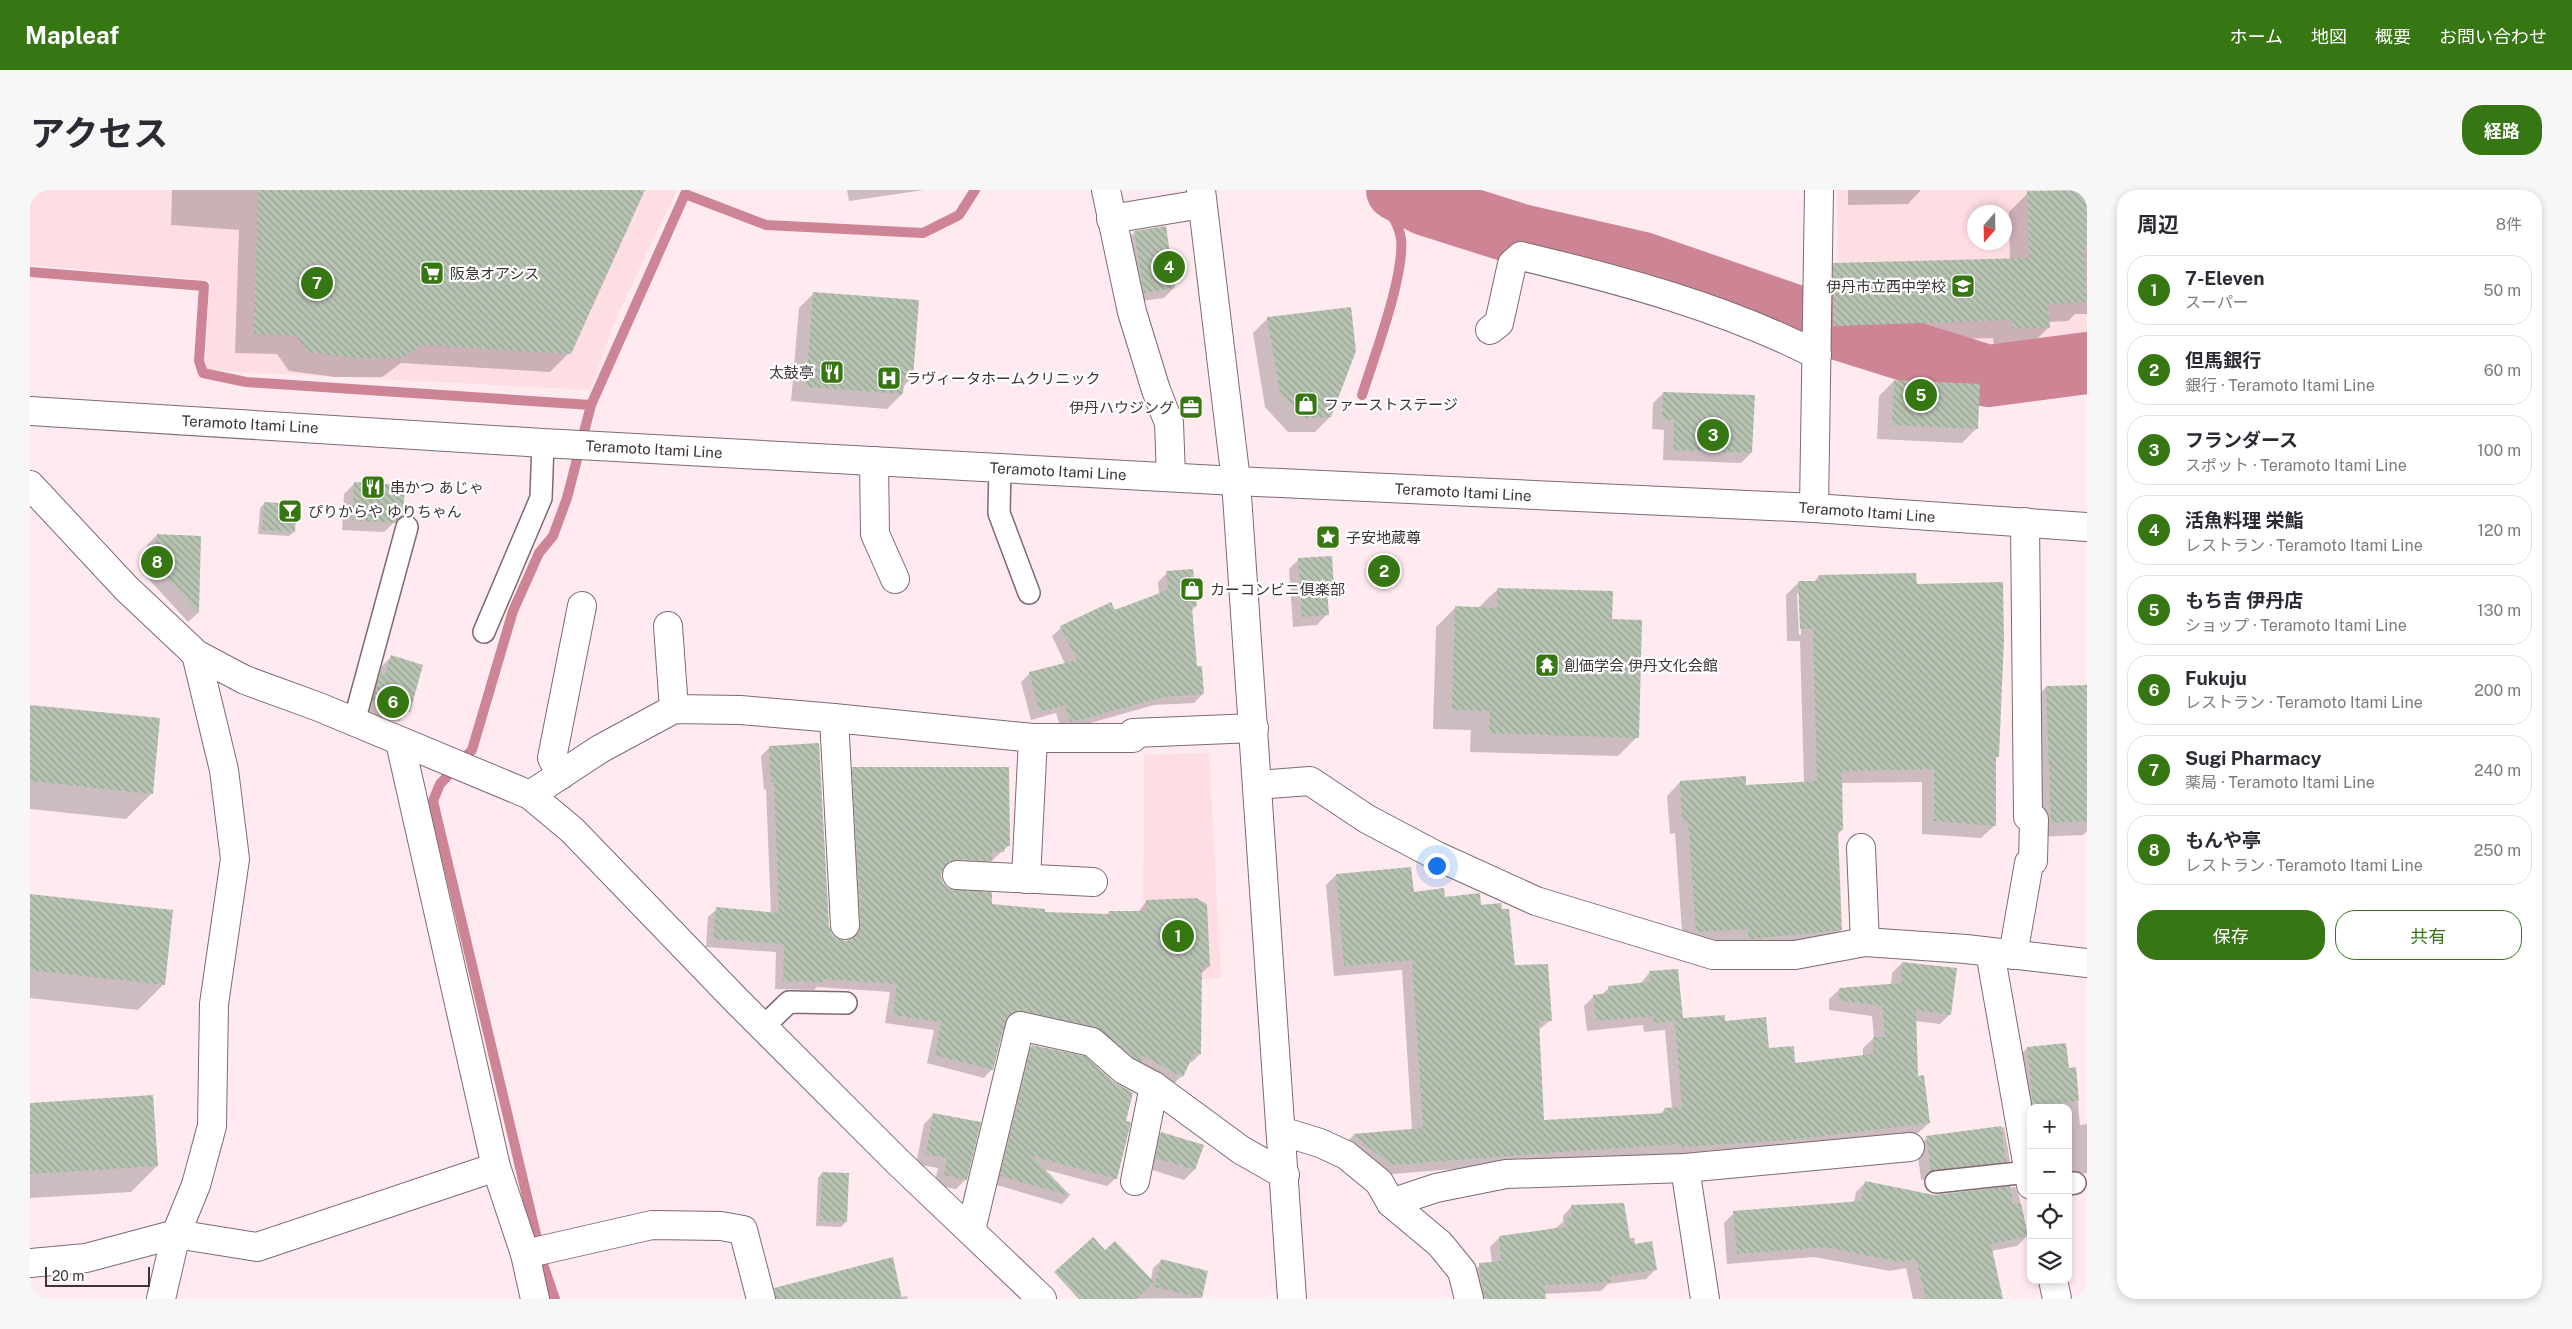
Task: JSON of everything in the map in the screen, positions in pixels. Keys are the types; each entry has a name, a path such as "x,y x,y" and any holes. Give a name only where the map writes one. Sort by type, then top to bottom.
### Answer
{"street":[{"path":"1106,190 1132,312 1156,390 1169,423 1171,476"},
{"path":"1814,508 1819,190"},
{"path":"1111,220 1202,197 1236,481 1292,1299"},
{"path":"1490,330 1499,323 1494,303 1512,264 1521,256 1601,276 1638,299 1775,333 1817,355"},
{"name":"Teramoto Itami Line","path":"30,411 543,443 1236,481 1814,508 2087,527"},
{"path":"874,461 875,534 895,579"},
{"path":"30,485 126,588 196,654 246,680 354,722 530,795 572,830 763,1027 900,1163 1042,1299"},
{"path":"2025,522 2028,817 2034,819 2032,861 2029,862 2001,953 2027,1162"},
{"path":"561,775 552,758 582,606"},
{"path":"668,626 674,709"},
{"path":"161,1299 176,1234 196,1185 212,1126 214,1004 235,859 224,770 196,654"},
{"path":"530,795 600,749 674,709 740,710 1033,738 1133,738 1132,733 1254,728"},
{"path":"834,718 845,925"},
{"path":"1026,879 1033,738"},
{"path":"400,742 496,1167 525,1254 535,1299"},
{"path":"1258,784 1310,781 1367,819 1436,856 1536,901 1713,955 1795,955 1865,942 2001,953 2087,963"},
{"path":"1861,848 1865,942"},
{"path":"957,875 1093,882"},
{"path":"971,1230 1020,1026 1092,1042 1124,1070 1154,1086 1241,1150 1285,1175"},
{"path":"1135,1181 1154,1086"},
{"path":"1281,1130 1320,1143 1346,1155 1379,1182 1391,1203 1440,1244 1462,1271 1469,1299"},
{"path":"1391,1203 1436,1188 1506,1174 1685,1168 1910,1147"},
{"path":"30,1263 86,1258 176,1234 257,1247 496,1167"},
{"path":"1685,1168 1705,1299"},
{"path":"525,1254 652,1226 722,1226 736,1228 742,1230 761,1299"},
{"path":"2054,1284 2057,1299"}],"lane":[{"path":"484,632 540,498 543,443"},
{"path":"1000,468 999,513 1029,593"},
{"path":"354,722 407,527"},
{"path":"763,1027 789,1002 846,1003"},
{"path":"1936,1182 2027,1178"}],"shaded area":[{"name":"阪急オアシス","path":"30,190 677,190 617,316 590,390 205,370 210,283 208,280 30,265"},
{"name":"伊丹市立西中学校","path":"1837,190 2087,190 2087,340 1989,372 1839,329"},
{"path":"1209,753 1221,978 1143,982 1144,755"}],"building":[{"name":"阪急オアシス","path":"258,190 645,190 571,354 421,345 403,358 355,358 309,352 296,336 254,334"},
{"path":"2087,190 2087,249 2084,249 2087,302 2048,304 2050,328 2012,328 2012,320 1833,326 1833,263 2029,258 2027,191"},
{"path":"1166,226 1175,288 1144,293 1134,231"},
{"path":"813,292 919,300 913,378 904,377 903,394 806,387"},
{"path":"1351,307 1356,351 1331,417 1303,418 1280,392 1267,317"},
{"path":"1894,380 1980,384 1978,429 1892,425"},
{"path":"1663,392 1755,395 1752,453 1673,450 1674,420 1662,419"},
{"path":"354,482 405,485 403,515 396,523 352,520"},
{"path":"264,502 297,504 295,532 262,530"},
{"path":"157,534 201,536 199,613 155,564"},
{"path":"1332,556 1334,587 1327,588 1329,615 1302,617 1298,558"},
{"path":"1193,569 1197,606 1192,607 1197,666 1202,666 1204,694 1164,697 1072,722 1070,722 1065,705 1040,712 1029,672 1077,660 1060,626 1111,602 1115,610 1168,590 1166,571"},
{"path":"1916,573 1917,584 2003,582 2004,639 1999,757 1996,757 1996,826 1934,821 1934,769 1842,771 1843,830 1838,831 1842,930 1751,939 1748,939 1748,929 1696,932 1688,821 1682,821 1680,781 1746,776 1746,785 1817,781 1813,629 1800,629 1798,581 1819,581 1819,575"},
{"name":"創価学会 伊丹文化会館","path":"1497,588 1613,591 1612,619 1642,620 1639,738 1489,733 1490,711 1452,710 1455,606 1497,608"},
{"path":"391,655 423,665 410,712 405,710 404,712 372,702 381,673 385,675"},
{"path":"2087,685 2087,821 2051,823 2046,686"},
{"path":"30,705 160,718 153,794 30,781"},
{"path":"819,743 829,926 832,934 838,939 846,941 853,938 859,932 861,925 852,767 1009,767 1010,846 1005,846 1004,852 992,852 992,861 958,859 949,861 941,875 943,883 949,888 992,892 992,904 1045,909 1045,912 1109,914 1109,911 1147,911 1146,900 1196,898 1207,904 1210,967 1202,967 1201,1054 1194,1054 1183,1077 1143,1056 1141,1062 1096,1027 1023,1011 1009,1015 1005,1022 993,1070 935,1055 941,1022 893,1015 897,984 823,979 823,982 783,981 784,944 713,939 716,907 779,913 774,782 771,782 769,746"},
{"path":"1411,867 1414,892 1444,888 1445,897 1480,893 1481,905 1501,903 1502,909 1509,909 1515,965 1548,964 1552,1021 1539,1021 1544,1120 1665,1113 1664,1108 1682,1107 1675,1021 1654,1023 1653,1016 1596,1021 1593,995 1609,993 1608,986 1650,982 1649,971 1678,969 1683,1018 1725,1015 1725,1021 1766,1017 1769,1048 1794,1046 1795,1063 1873,1054 1873,1037 1885,1037 1882,1006 1839,1000 1839,988 1901,983 1902,962 1957,968 1951,1015 1916,1010 1918,1076 1924,1075 1930,1123 1788,1140 1682,1147 1681,1144 1601,1149 1391,1165 1352,1134 1423,1128 1412,960 1344,966 1336,874"},
{"path":"30,894 173,910 165,985 30,970"},
{"path":"2066,1043 2069,1068 2076,1067 2079,1101 2033,1104 2027,1047"},
{"path":"1032,1045 1085,1056 1114,1082 1133,1093 1126,1121 1131,1122 1117,1179 1032,1156 1071,1196 1000,1176"},
{"path":"153,1095 158,1166 30,1174 30,1103"},
{"path":"933,1113 981,1122 967,1180 944,1175 947,1158 926,1154"},
{"path":"2001,1126 2006,1162 1931,1171 1926,1136"},
{"path":"1161,1132 1204,1145 1195,1170 1156,1158"},
{"path":"822,1172 849,1173 847,1222 820,1221"},
{"path":"1865,1181 1934,1195 2010,1186 2013,1204 2021,1203 2027,1236 1991,1244 2003,1299 1926,1299 1916,1259 1900,1262 1825,1247 1737,1254 1733,1211 1861,1201"},
{"path":"1624,1203 1630,1238 1634,1238 1635,1244 1652,1241 1657,1270 1611,1276 1611,1282 1544,1285 1546,1299 1484,1299 1479,1263 1501,1261 1499,1236 1566,1227 1565,1218 1572,1217 1571,1205"},
{"path":"1093,1237 1105,1250 1115,1241 1154,1282 1137,1299 1079,1299 1054,1272"},
{"path":"893,1257 902,1299 776,1299 774,1288"},
{"path":"1161,1259 1208,1271 1202,1298 1154,1287"}],"waterway":[{"path":"555,1299 543,1264 433,801 440,784 472,750 513,611 539,553 553,536 567,498 591,405 685,194 766,225 923,233 959,215 975,190"},
{"path":"1362,395 1388,316 1401,254 1401,239 1397,225 1390,212 1372,190"},
{"path":"1397,190 1426,205 1521,235 1643,263 1787,313 1988,376 2087,363"},
{"path":"30,272 204,286 199,361 203,373 246,382 591,405"}],"place":[{"name":"活魚料理 栄鮨","path":"1169,267"},
{"name":"阪急オアシス","path":"432,273"},
{"name":"Sugi Pharmacy","path":"317,283"},
{"name":"伊丹市立西中学校","path":"1963,286"},
{"name":"太鼓亭","path":"832,372"},
{"name":"ラヴィータホームクリニック","path":"889,378"},
{"name":"もち吉 伊丹店","path":"1921,395"},
{"name":"ファーストステージ","path":"1306,404"},
{"name":"伊丹ハウジング","path":"1191,407"},
{"name":"フランダース","path":"1713,435"},
{"name":"串かつ あじゃ","path":"373,487"},
{"name":"ぴりからや ゆりちゃん","path":"290,511"},
{"name":"子安地蔵尊","path":"1328,537"},
{"name":"もんや亭","path":"157,562"},
{"name":"但馬銀行","path":"1384,571"},
{"name":"カーコンビニ倶楽部","path":"1192,589"},
{"name":"創価学会 伊丹文化会館","path":"1547,665"},
{"name":"Fukuju","path":"393,702"},
{"name":"7-Eleven","path":"1178,936"}]}
